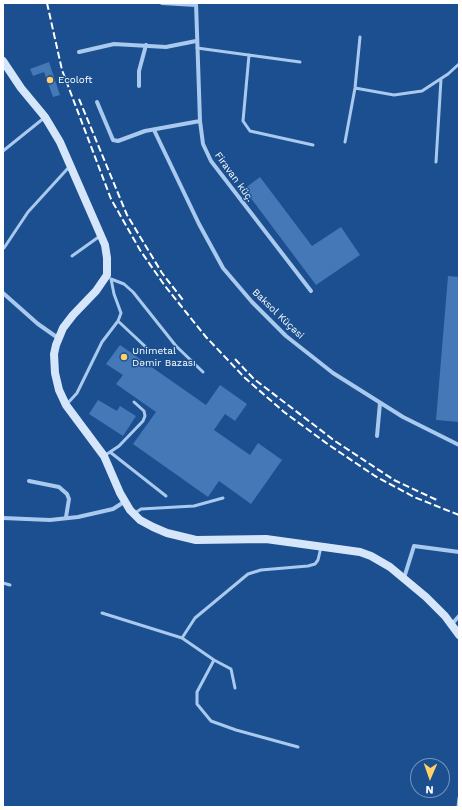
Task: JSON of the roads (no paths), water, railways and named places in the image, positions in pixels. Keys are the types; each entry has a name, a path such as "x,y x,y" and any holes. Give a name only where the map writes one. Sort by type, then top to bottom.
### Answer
{"main road":[{"path":"3,61 21,88 45,117 71,165 102,235 108,258 109,277 73,315 58,338 54,354 54,373 59,390 66,405 107,454 124,502 140,520 160,530 196,540 253,538 360,552 371,556 390,567 426,597 452,624 459,635"}],"street":[{"path":"162,3 196,4"},
{"name":"Firavan küç.","path":"196,4 196,41 200,120 203,144 211,161 311,291"},
{"path":"79,52 114,44 172,46 196,41"},
{"path":"138,86 139,71 146,45"},
{"path":"97,102 113,140 118,141 145,131 200,120"},
{"name":"Baksol Küçəsi","path":"154,130 199,224 223,268 252,302 286,336 333,373 380,403 424,428 459,445"},
{"path":"3,293 38,324 58,338"},
{"path":"378,436 380,403"},
{"path":"29,481 59,487 68,494 69,499 66,517"},
{"path":"3,518 50,520 113,509 124,502"},
{"path":"404,579 414,546 459,552"},
{"path":"452,624 459,616"}],"lane":[{"path":"345,142 355,88 360,37"},
{"path":"197,48 300,62"},
{"path":"249,55 243,121 250,131 312,145"},
{"path":"355,88 394,95 422,91 459,64"},
{"path":"436,162 441,78"},
{"path":"3,151 45,117"},
{"path":"4,248 28,212 71,165"},
{"path":"72,256 102,235"},
{"path":"66,405 77,393 102,342 118,322 120,313 109,277"},
{"path":"109,277 124,284 133,292 176,346 202,372"},
{"path":"118,322 149,350"},
{"path":"134,402 144,410 145,416 143,421 119,446 107,454 166,496"},
{"path":"134,514 141,509 194,506 223,498"},
{"path":"182,638 195,618 248,574 260,570 308,566 315,564 318,560 321,547"},
{"path":"3,582 10,585"},
{"path":"102,613 182,638 214,660 231,669 235,688"},
{"path":"214,660 197,692 197,704 211,721 236,730 298,747"},
{"path":"458,807 459,798"}],"railway":[{"path":"47,3 62,70 111,199 140,250 165,286 206,337 245,378 284,412 329,445 375,476 414,497 459,515"},
{"path":"79,99 127,215 162,273 183,300"},
{"path":"235,359 254,379 335,441 394,480 439,501"}],"place":[{"name":"Ecoloft","path":"50,80"},
{"name":"Unimetal Dəmir Bazası","path":"124,357"}]}
